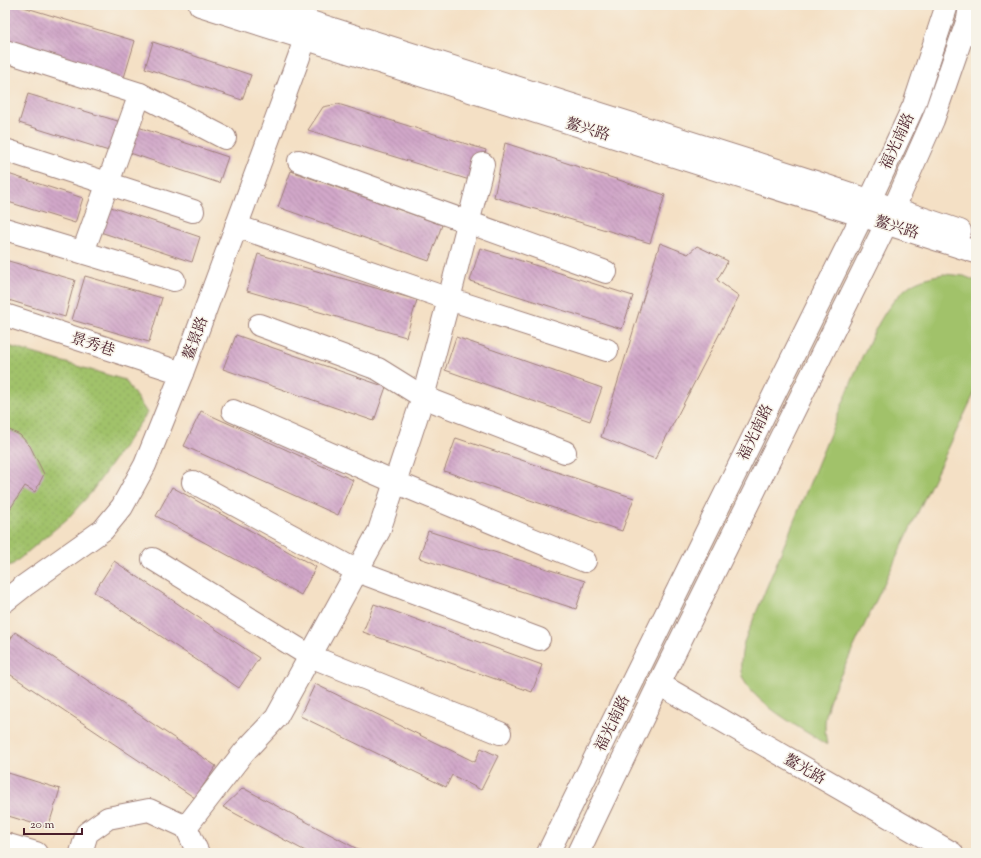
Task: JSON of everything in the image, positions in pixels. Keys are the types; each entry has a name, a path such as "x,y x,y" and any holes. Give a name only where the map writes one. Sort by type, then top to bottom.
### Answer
{"main road":[{"name":"鳌兴路","path":"200,5 307,30 891,216 976,237"},
{"name":"鳌兴路","path":"257,5 307,30"},
{"name":"福光南路","path":"548,853 866,208 914,105 947,5"},
{"name":"福光南路","path":"578,853 659,684 891,216 933,120 968,19 970,5"},
{"name":"鳌景路","path":"5,602 24,586 91,540 113,520 145,465 182,373 307,30"},
{"path":"5,51 140,94 226,138"},
{"path":"83,252 140,94"},
{"path":"5,150 193,211"},
{"path":"299,160 606,272"},
{"path":"186,826 244,752 276,718 379,531 423,397 483,164"},
{"name":"鳌兴路","path":"891,216 976,252"},
{"path":"236,226 449,300 607,350"},
{"path":"5,229 174,280"},
{"name":"景秀巷","path":"5,315 182,373"},
{"path":"259,325 378,369 423,397 565,452"},
{"path":"233,411 395,482 585,561"},
{"path":"193,482 357,571 539,639"},
{"path":"153,559 310,656 500,733"},
{"name":"鳌光路","path":"659,684 952,853"},
{"path":"82,853 87,833 108,818 149,810 186,826 198,853"},
{"path":"5,844 36,853"}],"green space":[{"path":"944,274 964,276 976,281 976,390 833,691 828,705 826,718 825,730 827,745 779,715 756,696 747,686 742,676 741,668 744,642 861,359 875,329 893,301 909,286 917,281"},
{"path":"5,345 125,380 147,413 90,494 67,519 12,565 5,566"}],"building":[{"path":"5,5 17,5 135,41 123,81 5,45"},
{"path":"153,42 251,75 242,100 145,68"},
{"path":"28,94 121,122 112,152 19,123"},
{"path":"338,104 486,150 476,182 308,130 323,107"},
{"path":"129,124 228,157 219,183 121,150"},
{"path":"505,143 665,195 650,243 494,197"},
{"path":"291,171 442,225 429,261 278,207"},
{"path":"5,173 83,198 75,223 5,201"},
{"path":"102,204 200,237 192,262 94,230"},
{"path":"660,243 688,254 697,246 728,261 717,280 739,296 655,459 601,437"},
{"path":"480,248 633,296 622,329 470,281"},
{"path":"258,254 417,300 406,337 247,291"},
{"path":"5,260 75,280 65,317 5,299"},
{"path":"85,276 162,298 149,342 72,320"},
{"path":"236,335 386,387 374,421 223,369"},
{"path":"456,337 602,388 590,421 445,370"},
{"path":"201,411 353,480 338,515 184,446"},
{"path":"5,428 20,435 30,446 44,474 35,492 25,486 10,509 5,513"},
{"path":"456,438 634,498 622,531 444,471"},
{"path":"172,487 316,567 301,595 156,516"},
{"path":"428,531 585,581 576,609 419,558"},
{"path":"114,561 259,658 239,688 94,592"},
{"path":"374,604 542,665 532,692 363,632"},
{"path":"15,632 216,766 195,798 5,671 5,648"},
{"path":"315,684 475,762 481,748 498,756 481,790 452,775 446,787 300,716"},
{"path":"5,772 60,789 48,828 5,815"},
{"path":"243,788 365,853 309,853 223,807"}]}
